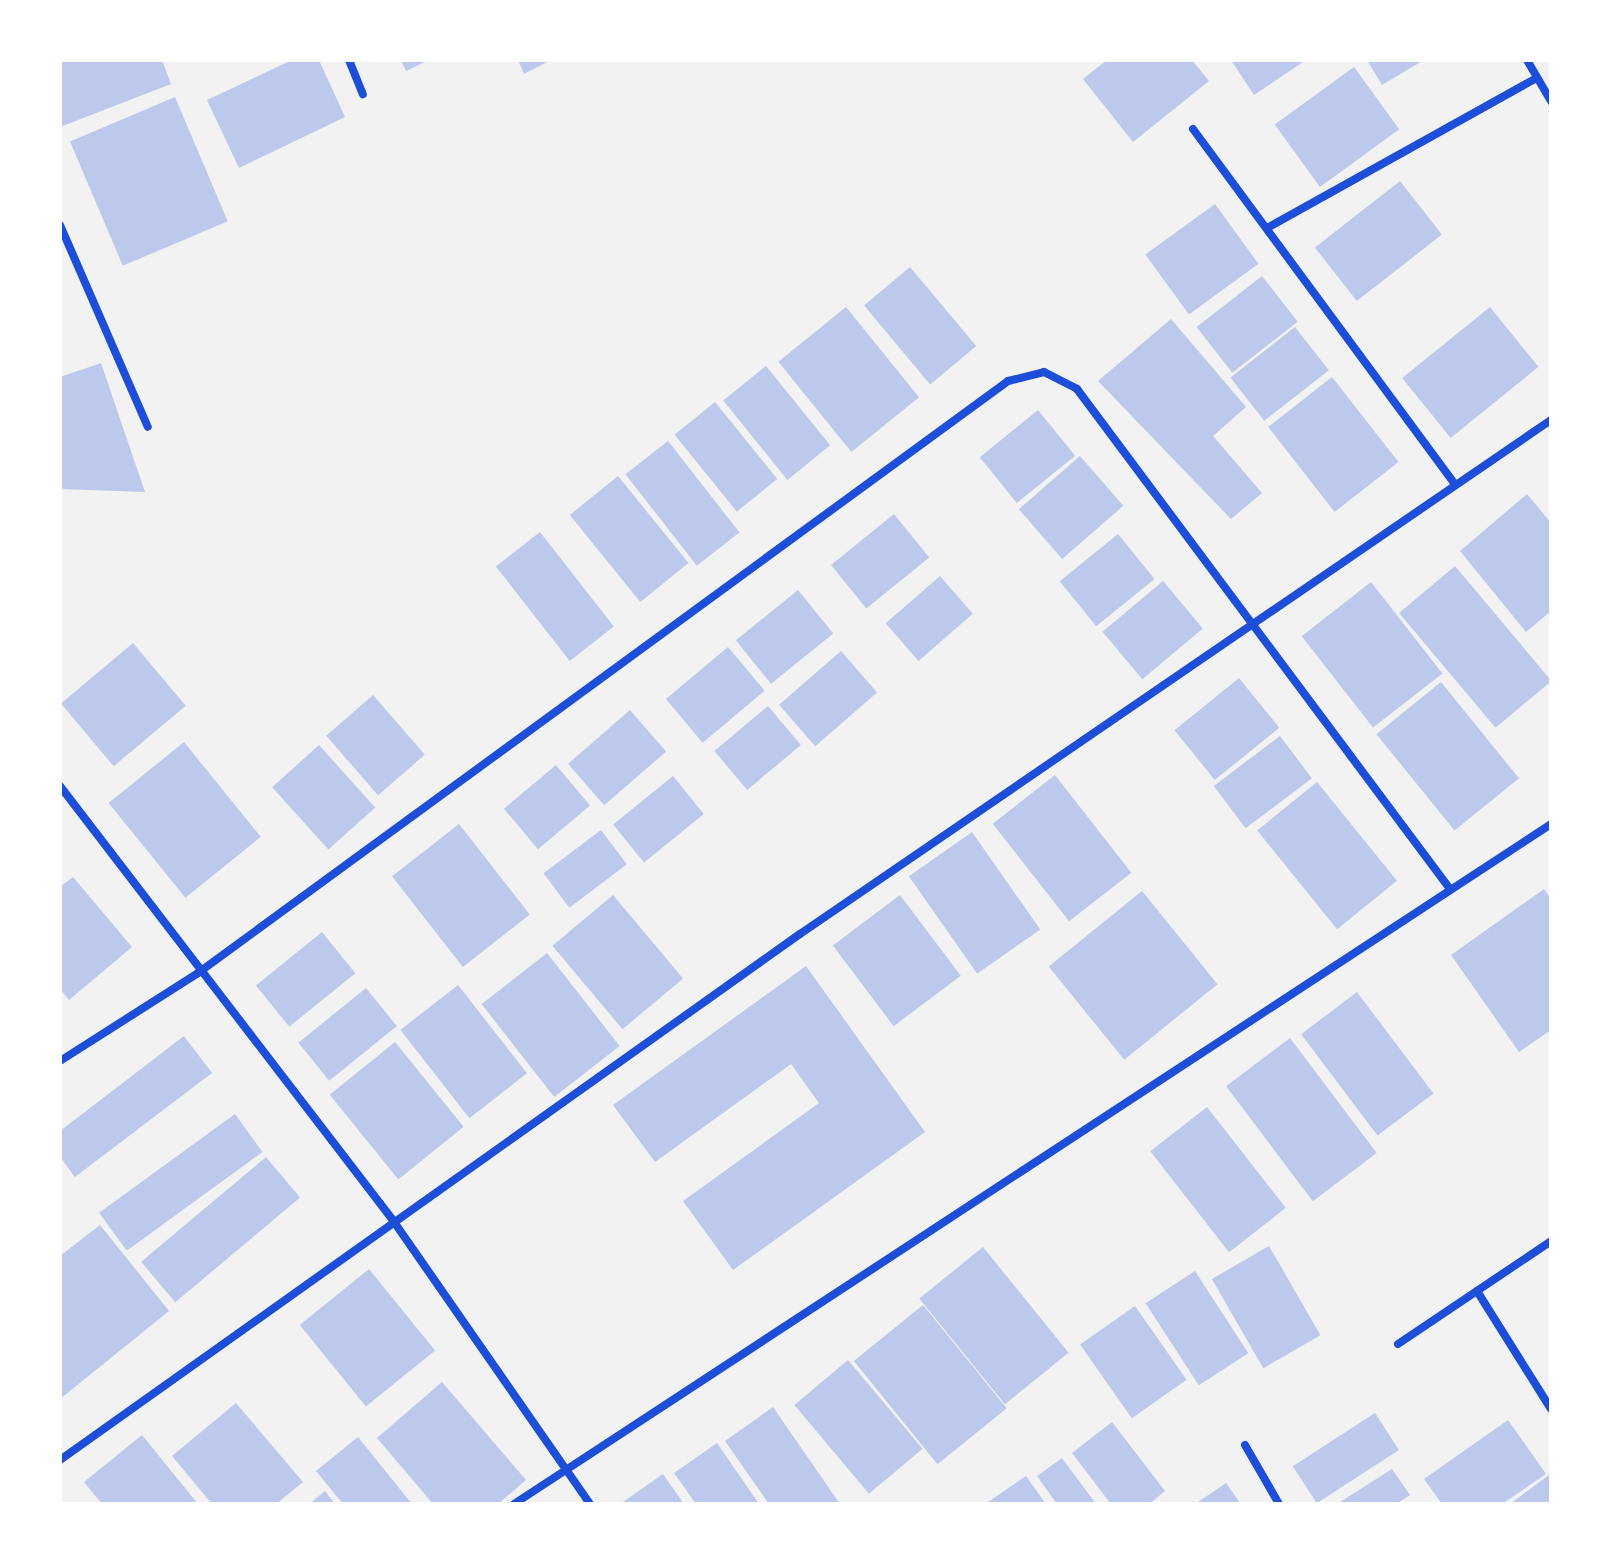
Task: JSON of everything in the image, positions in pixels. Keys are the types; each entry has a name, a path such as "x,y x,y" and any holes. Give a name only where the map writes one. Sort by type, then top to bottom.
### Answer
{"street":[{"path":"349,60 363,94"},
{"path":"1527,60 1551,101"},
{"path":"1267,228 1537,78"},
{"path":"1193,129 1455,484"},
{"path":"60,225 148,427"},
{"path":"60,1061 198,973 1008,381 1044,372 1077,389 1245,623 1450,889"},
{"path":"60,1460 392,1219 1245,623 1551,420"},
{"path":"60,786 198,973 392,1219 569,1469 590,1504"},
{"path":"514,1504 1551,824"},
{"path":"1398,1344 1551,1241"},
{"path":"1477,1291 1551,1409"},
{"path":"1245,1445 1279,1504"}],"building":[{"path":"60,60 162,60 171,84 60,127"},
{"path":"292,60 319,60 345,117 239,168 207,100"},
{"path":"401,60 429,60 406,71"},
{"path":"518,60 551,60 524,74"},
{"path":"1107,60 1192,60 1209,81 1133,142 1083,79"},
{"path":"1231,60 1306,60 1254,95"},
{"path":"1367,60 1424,60 1382,85"},
{"path":"1354,67 1399,129 1320,187 1275,125"},
{"path":"175,97 228,221 123,266 70,142"},
{"path":"1400,181 1442,235 1357,301 1315,247"},
{"path":"1215,204 1258,264 1189,314 1145,255"},
{"path":"910,267 976,346 930,384 864,306"},
{"path":"1262,276 1298,322 1232,373 1197,327"},
{"path":"846,307 919,397 851,452 778,362"},
{"path":"1490,307 1538,367 1451,438 1402,378"},
{"path":"1171,319 1246,407 1213,436 1262,493 1231,519 1098,381"},
{"path":"1295,327 1329,370 1264,421 1230,377"},
{"path":"101,363 145,492 60,489 60,377"},
{"path":"766,366 830,445 787,480 723,401"},
{"path":"1332,377 1398,462 1335,512 1268,427"},
{"path":"715,402 777,479 737,512 675,435"},
{"path":"1038,410 1075,456 1017,503 980,457"},
{"path":"668,441 739,532 697,566 625,474"},
{"path":"1080,456 1123,506 1062,559 1019,509"},
{"path":"618,476 688,563 640,602 570,515"},
{"path":"1527,494 1551,523 1551,611 1526,632 1460,551"},
{"path":"894,514 929,558 866,608 831,565"},
{"path":"540,532 614,627 570,661 496,566"},
{"path":"1118,534 1155,579 1096,626 1060,581"},
{"path":"1455,566 1551,680 1495,728 1399,613"},
{"path":"940,576 973,614 918,661 886,623"},
{"path":"1163,581 1203,628 1142,679 1102,632"},
{"path":"1371,582 1442,673 1373,728 1302,636"},
{"path":"798,590 833,634 771,684 736,640"},
{"path":"133,643 186,706 114,766 61,703"},
{"path":"728,647 765,691 703,743 666,699"},
{"path":"841,651 877,693 815,746 779,705"},
{"path":"1239,678 1279,728 1215,780 1174,730"},
{"path":"1441,682 1519,778 1455,831 1376,734"},
{"path":"373,695 425,755 378,795 326,736"},
{"path":"768,706 801,745 747,790 714,751"},
{"path":"630,710 666,752 604,805 568,764"},
{"path":"1280,736 1312,778 1246,828 1214,786"},
{"path":"184,742 261,837 185,898 109,803"},
{"path":"319,745 375,807 328,850 272,787"},
{"path":"556,765 590,806 538,849 504,809"},
{"path":"1055,775 1131,873 1069,921 993,824"},
{"path":"673,776 704,814 644,863 613,824"},
{"path":"1317,782 1397,881 1337,929 1257,830"},
{"path":"459,824 530,915 463,967 392,876"},
{"path":"601,830 627,864 569,908 543,873"},
{"path":"972,832 1040,929 977,974 909,876"},
{"path":"73,877 132,947 69,1000 60,989 60,887"},
{"path":"1544,889 1551,899 1551,1030 1519,1052 1451,955"},
{"path":"1142,891 1218,984 1124,1060 1049,967"},
{"path":"613,895 683,978 623,1029 552,946"},
{"path":"900,895 961,976 894,1026 833,946"},
{"path":"322,932 355,973 289,1027 256,985"},
{"path":"547,953 620,1046 554,1097 482,1004"},
{"path":"806,966 925,1132 733,1270 683,1201 819,1103 791,1064 655,1162 613,1105"},
{"path":"458,985 527,1073 469,1118 400,1030"},
{"path":"366,988 397,1026 329,1081 298,1043"},
{"path":"1357,992 1433,1093 1378,1136 1301,1034"},
{"path":"184,1036 212,1073 75,1177 60,1157 60,1131"},
{"path":"1290,1038 1377,1153 1313,1201 1226,1086"},
{"path":"395,1042 464,1127 398,1180 330,1095"},
{"path":"1207,1107 1286,1208 1229,1252 1150,1151"},
{"path":"235,1114 263,1152 127,1251 99,1213"},
{"path":"266,1157 300,1198 175,1302 141,1262"},
{"path":"100,1225 169,1311 60,1399 60,1256"},
{"path":"1269,1246 1320,1335 1263,1368 1212,1279"},
{"path":"983,1247 1069,1353 1005,1404 919,1299"},
{"path":"369,1269 435,1351 366,1407 300,1325"},
{"path":"1195,1271 1248,1353 1199,1385 1146,1303"},
{"path":"923,1305 1007,1408 938,1464 854,1361"},
{"path":"1135,1306 1187,1380 1132,1418 1080,1344"},
{"path":"848,1360 923,1449 869,1494 794,1405"},
{"path":"442,1382 526,1480 498,1504 433,1504 377,1438"},
{"path":"236,1403 303,1482 276,1504 212,1504 172,1456"},
{"path":"773,1407 840,1504 769,1504 725,1441"},
{"path":"1375,1413 1399,1450 1317,1503 1293,1466"},
{"path":"1508,1420 1546,1474 1502,1504 1442,1504 1424,1479"},
{"path":"1112,1422 1165,1491 1149,1504 1111,1504 1072,1453"},
{"path":"142,1435 198,1504 102,1504 84,1482"},
{"path":"358,1437 412,1504 343,1504 316,1471"},
{"path":"717,1443 759,1504 696,1504 674,1473"},
{"path":"1062,1458 1096,1504 1057,1504 1037,1476"},
{"path":"1392,1469 1410,1495 1396,1504 1337,1504"},
{"path":"663,1474 684,1504 620,1504"},
{"path":"1549,1475 1551,1504 1510,1504"},
{"path":"1026,1476 1046,1504 985,1504"},
{"path":"1226,1483 1241,1504 1195,1504"},
{"path":"325,1491 335,1504 309,1504"}]}
